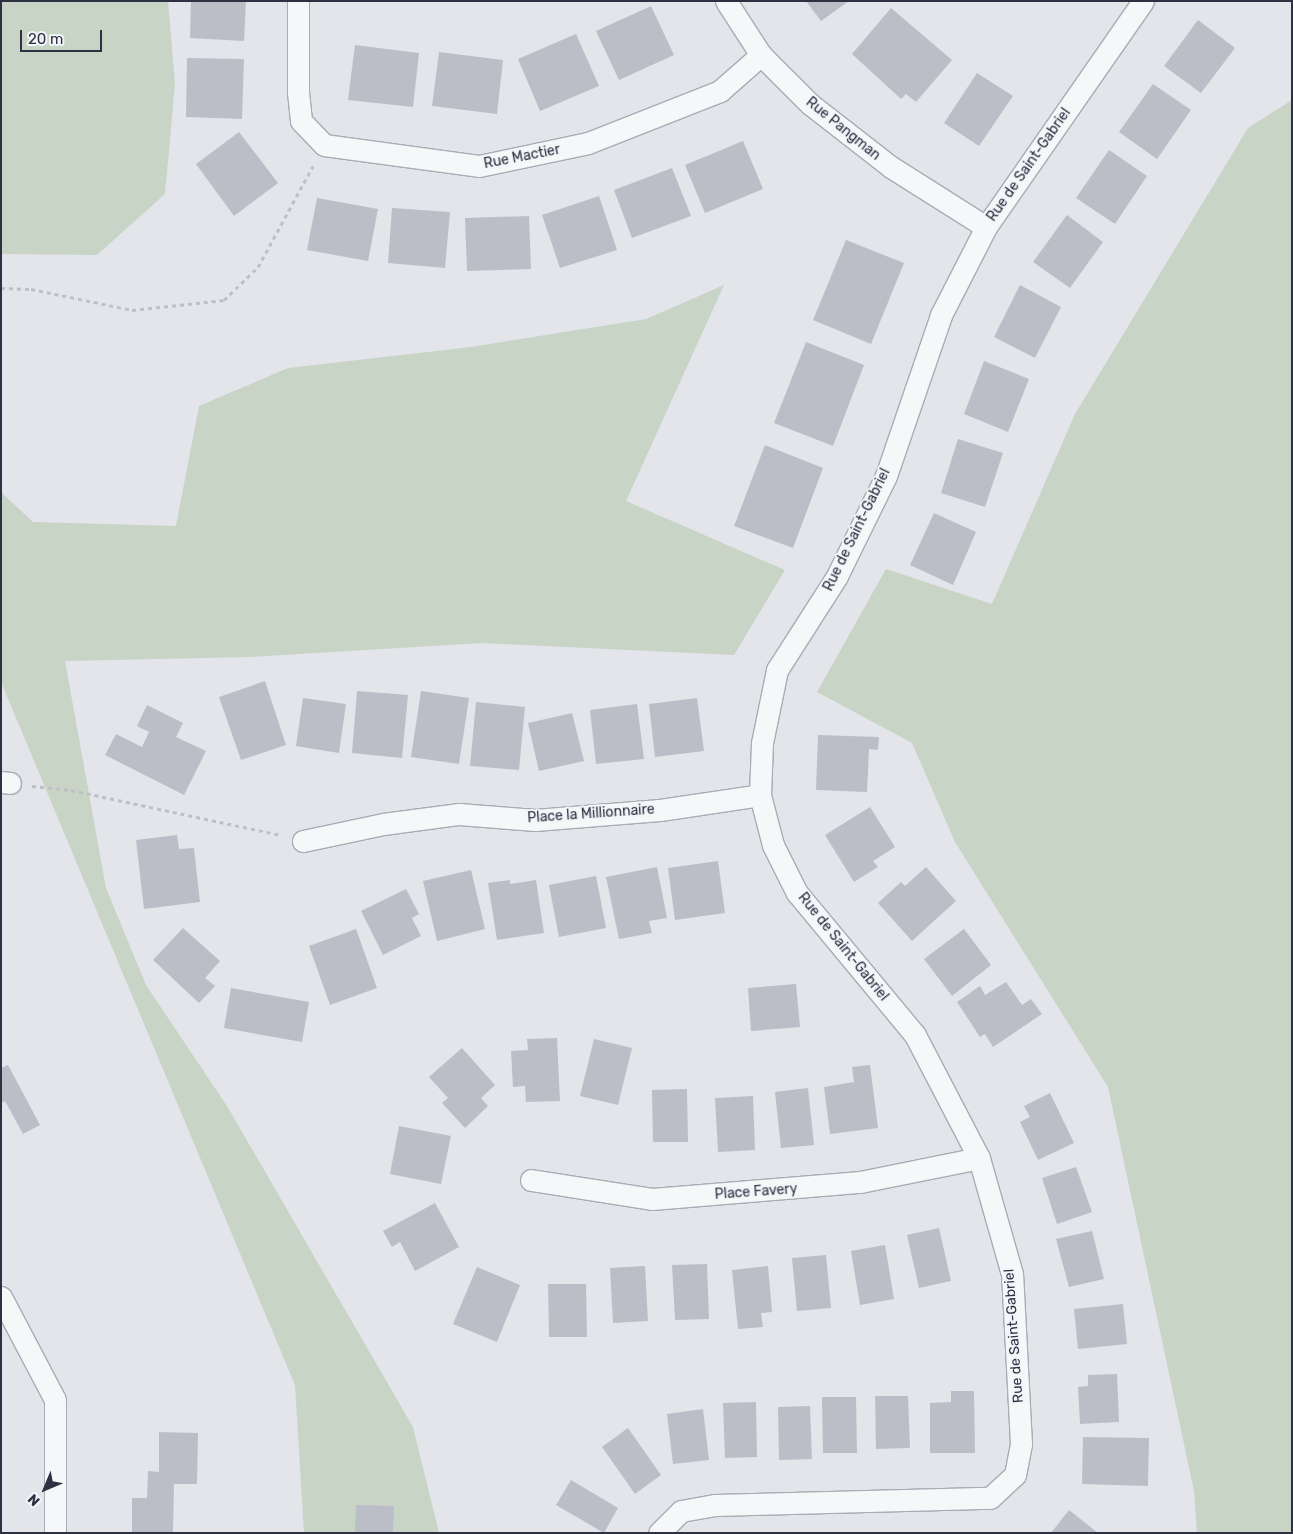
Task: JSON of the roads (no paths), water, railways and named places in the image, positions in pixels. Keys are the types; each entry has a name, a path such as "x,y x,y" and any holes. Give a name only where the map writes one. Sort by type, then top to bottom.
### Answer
{"street":[{"name":"Rue Mactier","path":"298,1 298,92 301,120 324,145 479,166 542,155 588,143 720,91 760,55"},
{"name":"Rue Pangman","path":"726,1 760,55 810,104 891,167 986,227"},
{"name":"Rue de Saint-Gabriel","path":"659,1533 681,1511 715,1505 990,1498 1015,1475 1021,1444 1012,1274 979,1158 915,1036 798,893 773,845 760,795 762,742 777,670 838,576 886,476 941,315 986,227 1143,1"},
{"name":"Place la Millionnaire","path":"303,841 383,824 459,814 535,820 660,810 760,795"},
{"name":"Place Favery","path":"531,1180 652,1199 860,1182 979,1158"},
{"path":"1,1297 54,1400 55,1533"}]}
